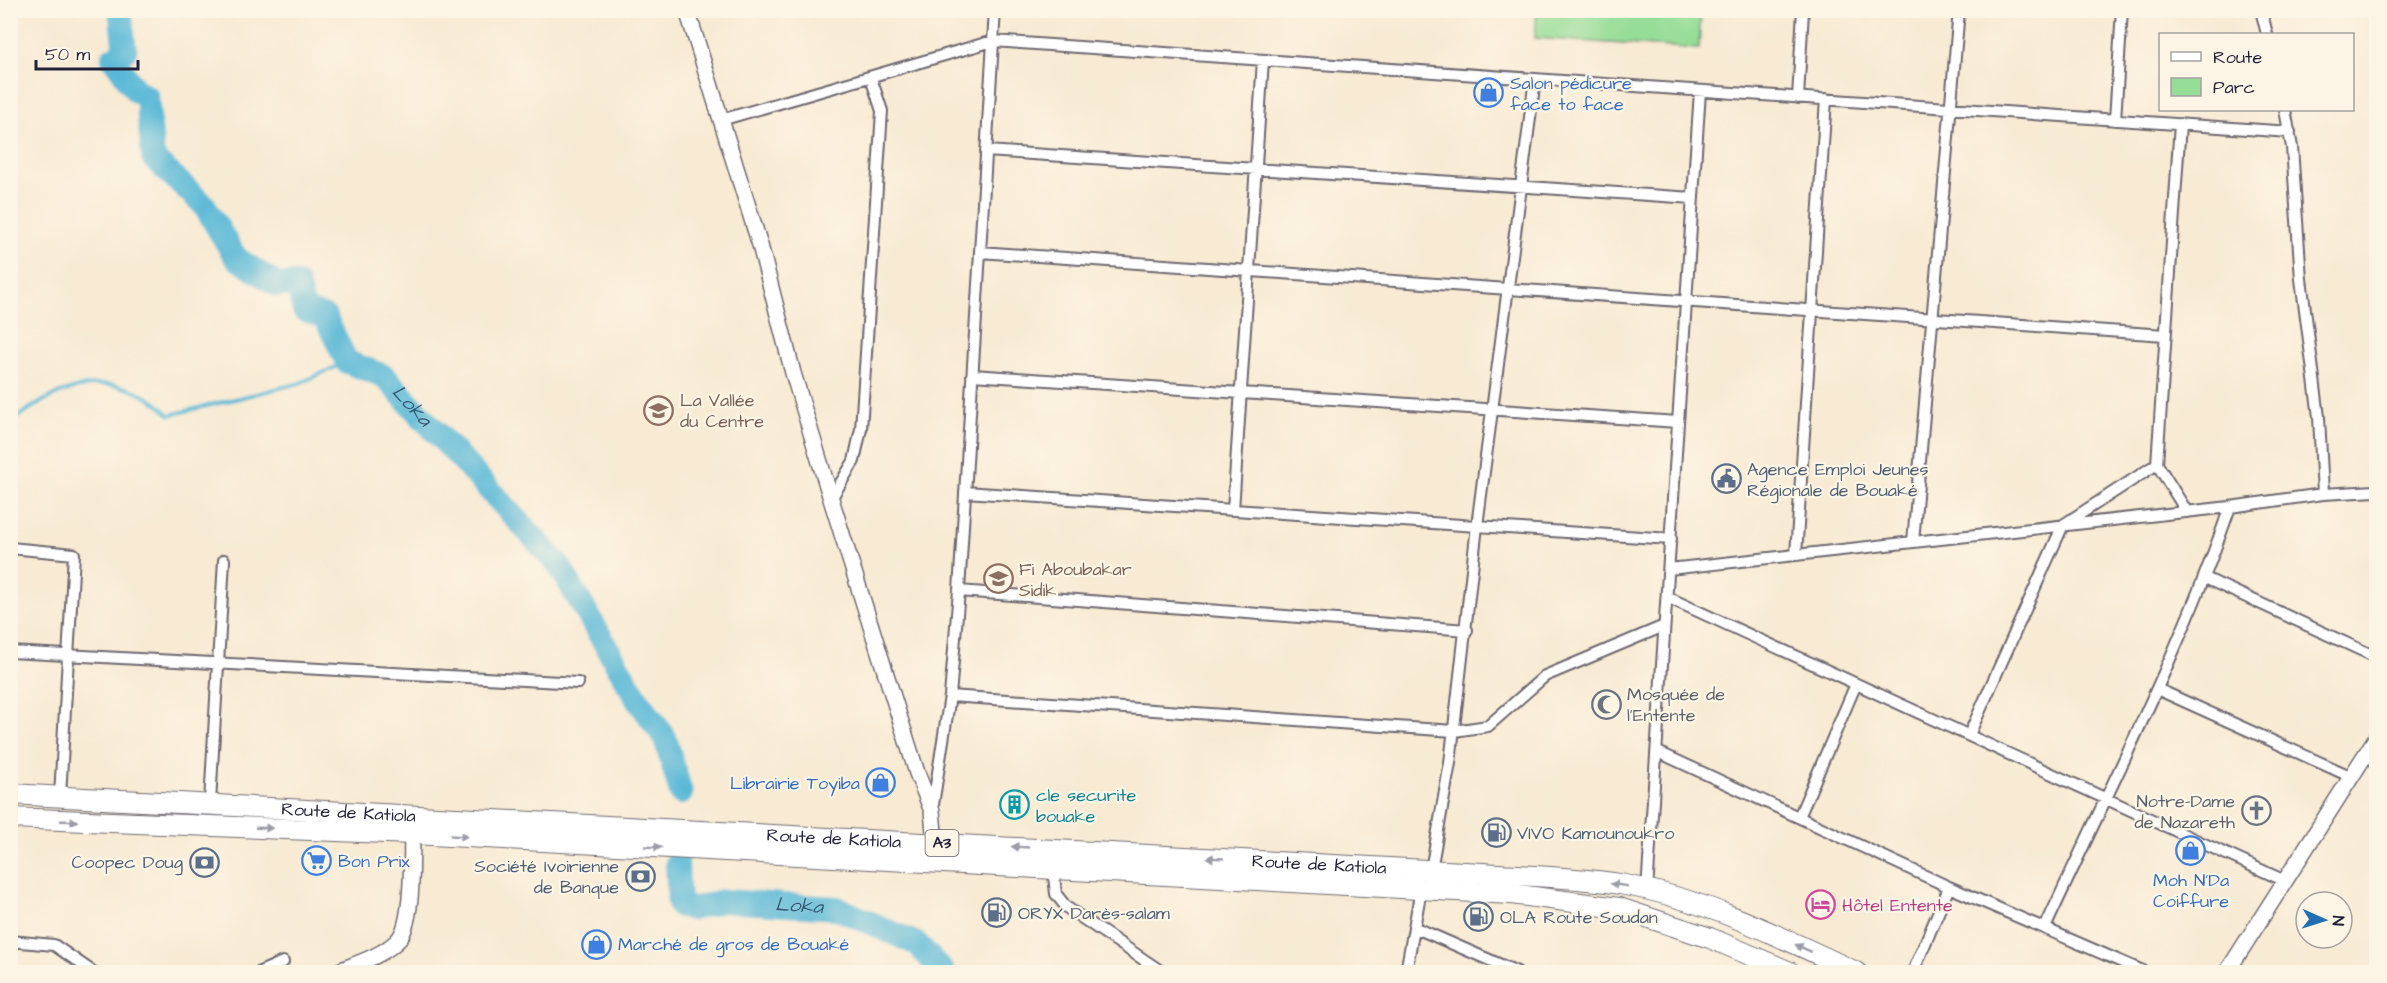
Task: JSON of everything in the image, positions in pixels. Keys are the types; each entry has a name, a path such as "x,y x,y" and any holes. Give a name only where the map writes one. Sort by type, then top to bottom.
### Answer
{"highway":[{"name":"Route de Katiola","path":"10,794 210,803 412,824"},
{"name":"Route de Katiola","path":"10,818 412,824 936,852 1431,870 1551,877 1620,884 1717,911 1856,972"},
{"name":"Route de Katiola","path":"936,852 1053,867 1554,898 1619,908 1710,938 1790,972"}],"street":[{"path":"687,10 760,245 831,499 917,773 932,811"},
{"path":"936,852 932,811 950,696 959,591 995,10"},
{"path":"1797,98 1803,10"},
{"path":"1913,542 1930,318 1959,10"},
{"path":"2115,120 2122,10"},
{"path":"2261,10 2267,33"},
{"path":"722,120 993,41 1797,98 1949,106 2290,132"},
{"path":"1233,510 1263,60"},
{"path":"831,499 854,461 865,401 882,111 872,78"},
{"path":"1431,870 1454,731 1477,526 1535,80"},
{"path":"1647,891 1700,91"},
{"path":"1796,555 1826,99"},
{"path":"2285,111 2290,132 2301,279 2319,417 2323,494"},
{"path":"2180,124 2157,464 2187,512"},
{"path":"986,151 1693,198"},
{"path":"980,252 2165,335"},
{"path":"972,375 1678,422"},
{"path":"1969,735 2063,525 2157,464"},
{"path":"1669,569 2187,512 2323,494 2376,490"},
{"path":"964,492 1671,539"},
{"path":"2045,928 2157,689 2205,578 2230,507"},
{"path":"10,548 74,554 60,796"},
{"path":"210,803 224,560"},
{"path":"2205,578 2376,657"},
{"path":"959,591 1467,630"},
{"path":"1667,597 2285,881"},
{"path":"950,696 1454,731 1488,726 1545,676 1665,626"},
{"path":"10,652 578,683"},
{"path":"1799,817 1856,684"},
{"path":"2157,689 2352,777"},
{"path":"2227,972 2376,738"},
{"path":"1658,752 1949,887 2145,972"},
{"path":"336,972 383,951 402,936 408,917 412,824"},
{"path":"1053,867 1056,894 1066,907 1162,972"},
{"path":"1912,972 1949,887"},
{"path":"1406,972 1421,889"},
{"path":"1414,927 1517,972"},
{"path":"10,941 54,945 93,972"},
{"path":"69,954 78,972"},
{"path":"260,972 283,962"}],"green space":[{"path":"1537,11 1701,11 1699,49 1535,38"}],"waterway":[{"name":"Loka","path":"120,10 125,51 113,58 136,91 147,97 153,158 204,205 236,258 278,285 297,284 304,310 325,317 347,362 384,376 558,564 636,697 665,738 681,793"},
{"path":"10,423 49,398 90,385 110,385 131,390 151,399 170,415 300,383 347,362"},
{"name":"Loka","path":"677,863 679,905 692,909 722,901 837,908 917,944 943,972"}],"place":[{"name":"Salon pédicure face to face","path":"1489,93"},
{"name":"La Vallée du Centre","path":"659,410"},
{"name":"Agence Emploi Jeunes Régionale de Bouaké","path":"1726,479"},
{"name":"Fi Aboubakar Sidik","path":"998,579"},
{"name":"Mosquée de l'Entente","path":"1606,704"},
{"name":"Librairie Toyiba","path":"881,783"},
{"name":"cle securite bouake","path":"1015,805"},
{"name":"Notre-Dame de Nazareth","path":"2256,811"},
{"name":"VIVO Kamounoukro","path":"1496,833"},
{"name":"Moh N'Da Coiffure","path":"2191,851"},
{"name":"Bon Prix","path":"317,861"},
{"name":"Coopec Doug","path":"204,862"},
{"name":"Société Ivoirienne de Banque","path":"640,876"},
{"name":"Hôtel Entente","path":"1821,905"},
{"name":"ORYX Darès-salam","path":"997,913"},
{"name":"OLA Route Soudan","path":"1479,917"},
{"name":"Marché de gros de Bouaké","path":"597,944"}]}
